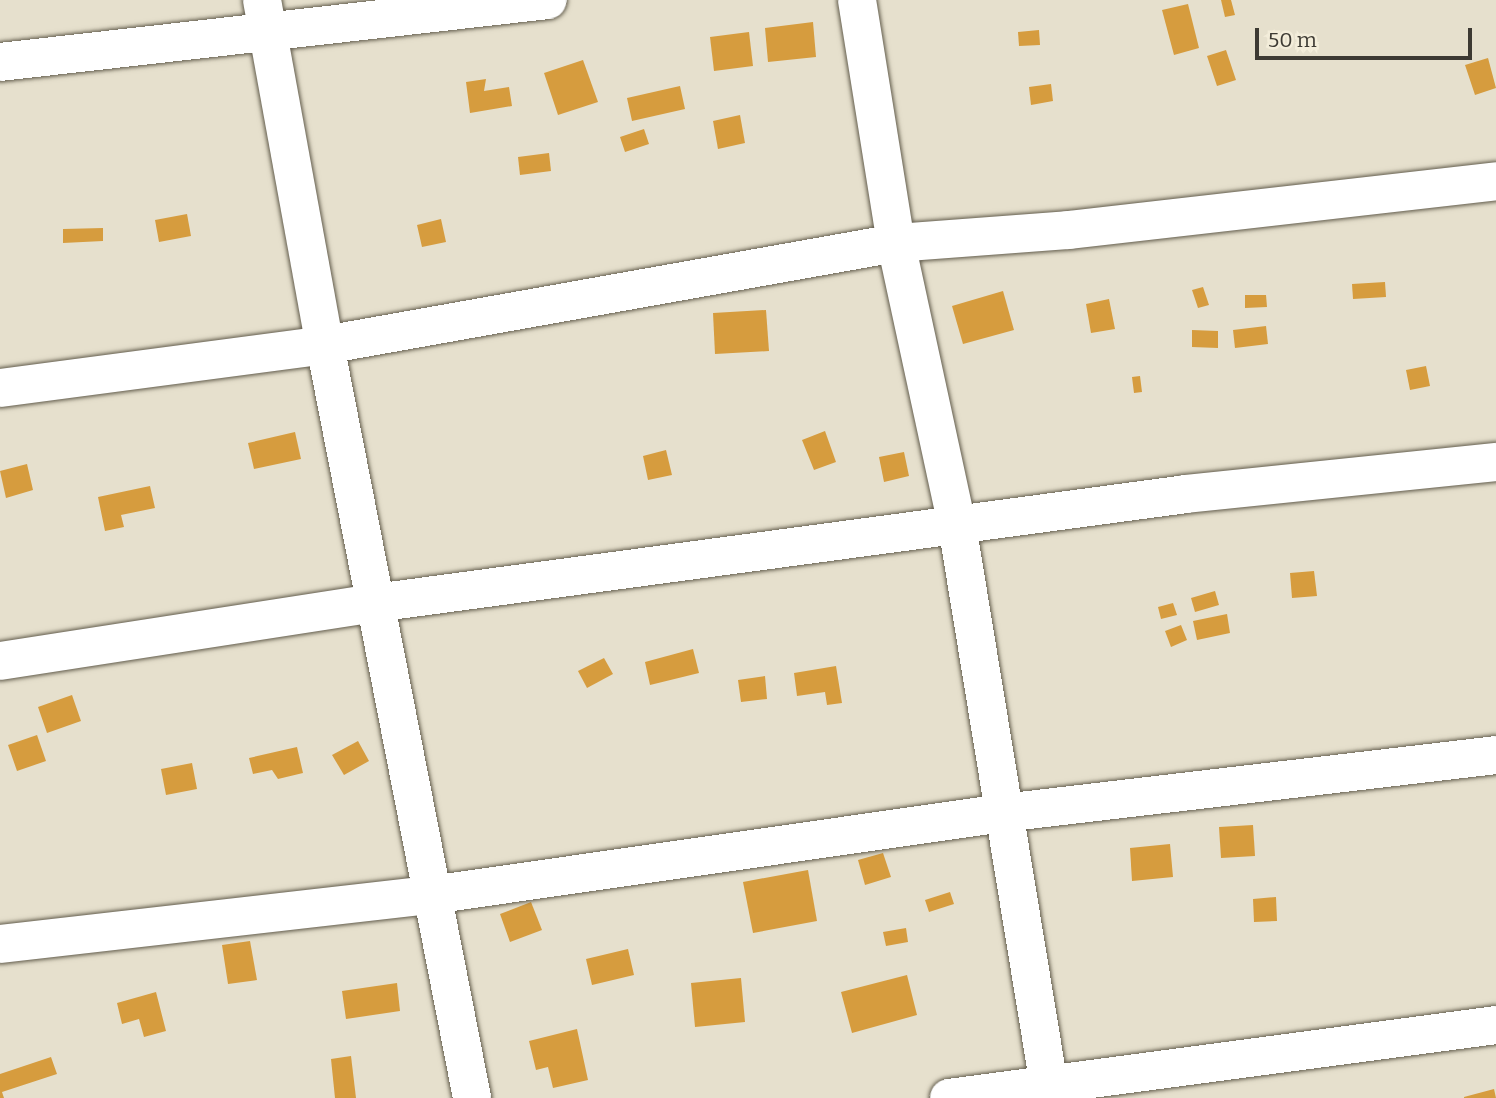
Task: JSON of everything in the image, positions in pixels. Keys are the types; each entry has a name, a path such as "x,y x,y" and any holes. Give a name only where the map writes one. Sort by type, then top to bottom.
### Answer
{"street":[{"path":"0,62 264,16 548,0"},
{"path":"857,0 896,243 957,525 1050,1091"},
{"path":"264,16 325,345 472,1098"},
{"path":"0,388 325,345 896,243 1069,230 1496,181"},
{"path":"0,661 375,603 1186,494 1496,462"},
{"path":"0,944 431,895 1003,813 1496,755"},
{"path":"949,1098 1050,1091 1496,1025"}],"building":[{"path":"1221,0 1231,0 1235,15 1225,17"},
{"path":"1188,4 1199,48 1174,55 1162,10"},
{"path":"813,22 816,57 768,62 765,28"},
{"path":"1039,30 1040,45 1019,46 1018,32"},
{"path":"749,32 753,66 714,71 710,37"},
{"path":"1226,50 1236,80 1217,86 1207,56"},
{"path":"1488,58 1496,88 1475,95 1465,65"},
{"path":"583,60 598,102 558,115 544,73"},
{"path":"486,79 484,91 509,87 512,106 470,113 466,82"},
{"path":"1051,84 1053,101 1031,105 1029,87"},
{"path":"680,86 685,109 632,121 627,98"},
{"path":"740,115 745,143 718,149 713,121"},
{"path":"644,129 649,144 625,152 620,137"},
{"path":"549,153 551,171 520,175 518,157"},
{"path":"187,214 191,236 159,242 155,220"},
{"path":"441,219 446,242 422,247 417,225"},
{"path":"103,228 103,241 63,243 63,229"},
{"path":"1385,282 1386,297 1353,299 1352,284"},
{"path":"1203,287 1209,305 1198,308 1192,290"},
{"path":"1003,291 1014,330 963,344 952,306"},
{"path":"1245,295 1266,295 1267,307 1245,308"},
{"path":"1109,299 1115,329 1091,333 1086,304"},
{"path":"766,310 769,351 715,354 713,313"},
{"path":"1266,326 1268,344 1235,348 1233,330"},
{"path":"1192,330 1218,331 1218,348 1192,347"},
{"path":"1426,366 1430,386 1410,390 1406,370"},
{"path":"1140,376 1142,392 1134,393 1132,377"},
{"path":"825,431 836,462 814,470 802,440"},
{"path":"295,432 301,459 254,469 248,443"},
{"path":"666,450 672,475 648,480 643,456"},
{"path":"904,452 909,476 884,482 879,457"},
{"path":"27,464 33,490 6,498 0,471"},
{"path":"150,486 155,508 121,515 124,527 105,531 98,497"},
{"path":"1314,571 1317,596 1292,598 1290,573"},
{"path":"1215,591 1219,605 1195,612 1191,598"},
{"path":"1173,603 1177,615 1161,619 1158,607"},
{"path":"1227,614 1230,633 1197,640 1193,621"},
{"path":"1181,625 1187,640 1171,647 1165,631"},
{"path":"693,649 699,673 650,685 645,662"},
{"path":"604,658 613,674 587,688 578,671"},
{"path":"836,666 842,703 827,705 825,692 797,696 794,673"},
{"path":"765,676 767,699 741,702 738,680"},
{"path":"72,695 81,721 47,733 38,707"},
{"path":"37,735 46,761 17,771 8,745"},
{"path":"358,741 369,761 344,775 332,755"},
{"path":"297,747 303,773 278,779 272,770 253,774 249,758"},
{"path":"192,763 197,789 166,795 161,769"},
{"path":"1253,825 1255,856 1221,858 1219,827"},
{"path":"1170,844 1173,877 1132,881 1130,848"},
{"path":"883,853 891,877 865,885 858,860"},
{"path":"808,870 817,921 753,933 743,882"},
{"path":"950,892 954,904 929,912 925,900"},
{"path":"1276,897 1277,921 1254,922 1253,899"},
{"path":"531,902 542,930 510,942 500,914"},
{"path":"906,928 908,942 886,946 883,932"},
{"path":"250,941 257,980 228,984 222,945"},
{"path":"628,949 634,975 592,985 586,959"},
{"path":"907,975 917,1015 852,1033 841,992"},
{"path":"741,978 745,1022 695,1027 691,983"},
{"path":"397,983 400,1011 346,1019 342,991"},
{"path":"156,992 166,1031 144,1037 139,1019 122,1024 117,1003"},
{"path":"577,1029 588,1080 553,1088 548,1067 536,1070 529,1041"},
{"path":"351,1056 356,1098 335,1098 331,1059"},
{"path":"51,1057 57,1074 2,1092 4,1098 0,1098 0,1074"},
{"path":"1494,1089 1496,1098 1464,1098 1464,1097"}]}
